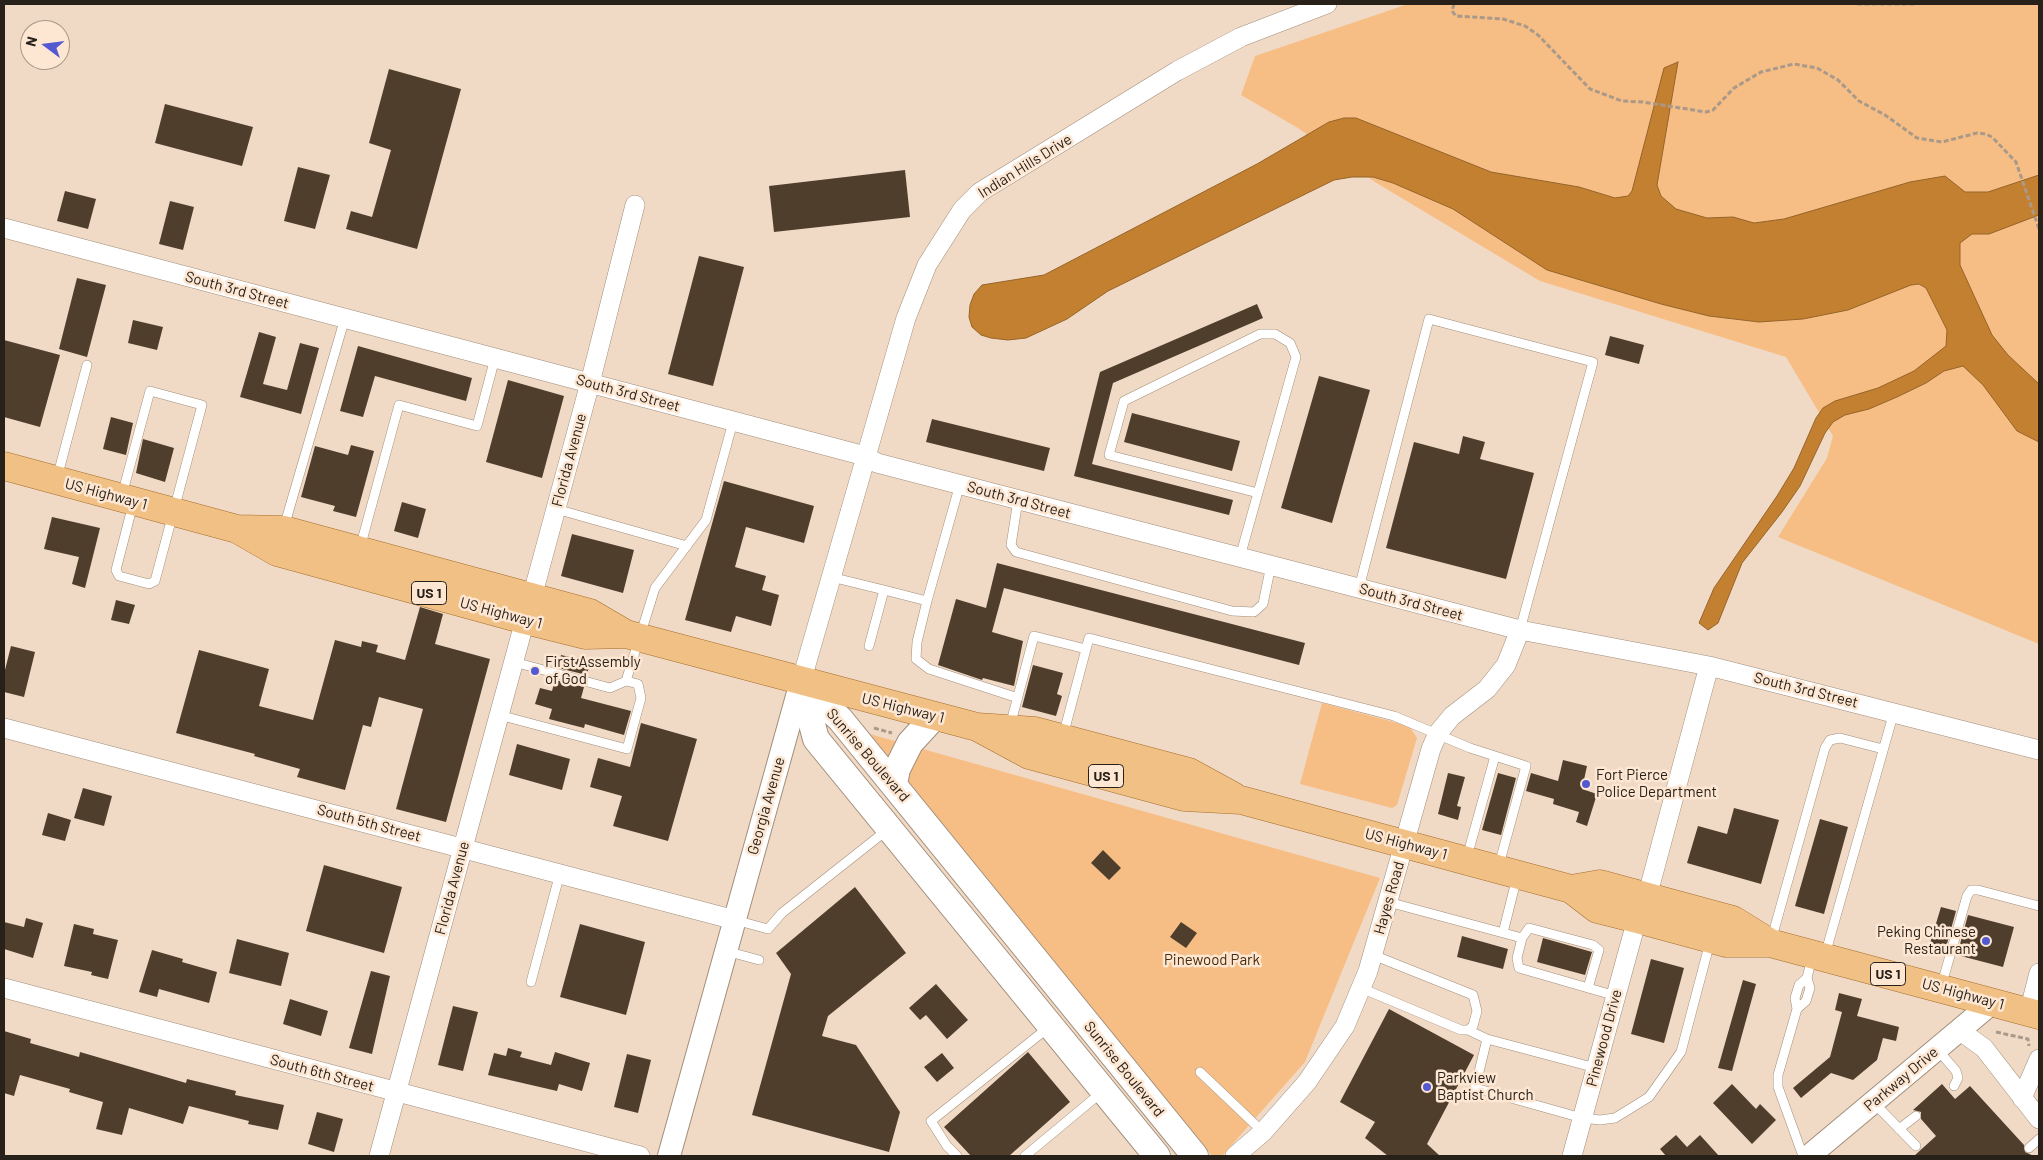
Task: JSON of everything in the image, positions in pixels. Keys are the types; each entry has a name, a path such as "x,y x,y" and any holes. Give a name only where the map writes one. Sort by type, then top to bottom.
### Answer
{"main road":[{"name":"US Highway 1","path":"4,466 237,529 284,530 359,550 528,608 585,636 633,636 934,716 977,728 1029,755 1184,797 1241,800 1571,888 1600,884 1642,908 1710,939 1726,943 1770,943"},
{"name":"US Highway 1","path":"237,529 278,552 528,608"},
{"name":"Sunrise Boulevard","path":"801,682 840,719 1195,1156"},
{"name":"Sunrise Boulevard","path":"801,682 816,739 1157,1156"},
{"path":"894,784 897,769 910,742 934,716"},
{"name":"US Highway 1","path":"977,728 1035,731 1189,772 1241,800"},
{"name":"US Highway 1","path":"1642,908 1733,920 1770,943 1815,963 1941,988 2034,1013"}],"street":[{"name":"Indian Hills Drive","path":"865,456 906,318 927,264 962,210 980,192 1177,71 1241,38 1327,4"},
{"name":"Florida Avenue","path":"379,1156 590,383 635,205"},
{"name":"South 3rd Street","path":"4,228 865,456 877,463 1520,630 1709,666 1894,711 2039,750"},
{"name":"Georgia Avenue","path":"669,1156 865,456"},
{"name":"Hayes Road","path":"1235,1156 1263,1132 1313,1074 1345,1026 1373,954 1431,749 1438,733 1452,716 1487,689 1510,658 1520,630"},
{"name":"Pinewood Drive","path":"1572,1156 1709,666"},
{"name":"South 5th Street","path":"4,728 463,847 734,920"},
{"path":"2034,1013 2039,973"},
{"name":"South 6th Street","path":"4,988 640,1156"},
{"name":"Parkway Drive","path":"1809,1156 1992,1002"},
{"path":"1959,1030 1984,1048 2039,1119"},
{"path":"2022,1098 2035,1055"}],"lane":[{"path":"284,530 344,318"},
{"path":"1359,588 1429,319 1593,362 1520,630"},
{"path":"1240,557 1258,493 1296,357 1290,343 1275,334 1260,334 1124,401 1109,455 1258,493"},
{"path":"359,550 399,405 477,426 495,358"},
{"path":"56,480 87,365"},
{"path":"150,391 202,405 155,581 149,584 119,576 116,570 128,500 150,391"},
{"path":"626,681 633,636 655,588 706,520 733,422"},
{"path":"960,484 927,601 917,642 916,660 929,669 1018,698"},
{"path":"1018,500 1011,545 1016,552 1232,611 1254,612 1263,604 1271,566"},
{"path":"556,509 687,546"},
{"path":"831,577 927,601"},
{"path":"869,646 884,590"},
{"path":"1009,730 1034,636 1086,649"},
{"path":"1062,739 1089,638 1394,716 1470,748 1526,766 1508,871 1503,933"},
{"path":"499,715 627,749 641,698 638,684 626,681 610,688 514,662"},
{"path":"1804,1156 1778,1087 1778,1075 1797,1009 1806,1002 1815,963 1894,711"},
{"path":"1770,943 1825,748 1830,740 1840,738 1883,749"},
{"path":"1467,860 1495,756"},
{"path":"734,920 768,929 782,913 889,829"},
{"path":"531,982 560,873"},
{"path":"1941,988 1967,896 1971,890 1978,890 2039,906"},
{"path":"1388,902 1522,938"},
{"path":"1588,988 1599,950 1594,945 1529,928 1522,938 1517,958 1519,968 1588,988 1616,996"},
{"path":"1487,1039 1475,1088 1582,1118 1600,1120 1615,1118 1649,1097 1681,1052 1710,939"},
{"path":"726,951 759,960"},
{"path":"1373,954 1473,995 1477,1011 1473,1026 1468,1030"},
{"path":"1361,988 1487,1039 1596,1068"},
{"path":"958,1156 947,1146 931,1121 1051,1025"},
{"path":"1937,1048 1956,1071 1958,1078 1954,1086"},
{"path":"1200,1072 1263,1132"},
{"path":"1025,1156 1104,1091"},
{"path":"1873,1102 1916,1146"},
{"path":"1899,1129 1916,1116"},
{"path":"2029,1148 2039,1139"}],"path":[{"path":"1454,4 1452,11 1456,16 1504,19 1525,26 1538,35 1590,89 1617,100 1643,102 1701,113 1710,111 1734,88 1747,79 1783,65 1803,64 1833,76 1859,101 1885,115 1911,136 1942,142 1977,133 1986,134 2008,152 2018,167 2039,229"},
{"path":"1857,4 1914,4"},
{"path":"868,727 900,735"},
{"path":"1996,1032 2028,1039 2035,1055"}],"green space":[{"path":"1408,4 2039,4 2039,644 1778,537 1827,458 1833,436 1786,357 1540,281 1375,182 1298,128 1241,95 1255,56"},
{"path":"1322,703 1409,726 1417,738 1397,805 1392,808 1300,784"},
{"name":"Pinewood Park","path":"859,731 1380,878 1305,1062 1222,1156 1212,1156"}],"shaded area":[{"path":"1678,62 1657,185 1661,196 1676,209 1707,218 1733,217 1754,223 1784,219 1910,182 1945,176 1965,192 1988,192 2039,175 2039,215 1989,234 1972,234 1960,243 1960,265 1992,335 2008,355 2039,384 2039,442 2017,431 1983,385 1963,366 1944,371 1926,383 1869,409 1845,415 1833,422 1825,433 1800,486 1742,563 1718,623 1708,630 1699,623 1714,588 1794,468 1816,418 1823,408 1835,401 1878,388 1914,371 1946,346 1947,330 1926,288 1919,284 1911,285 1848,310 1803,319 1759,322 1709,316 1661,304 1547,270 1453,209 1393,183 1373,177 1352,177 1334,180 1108,291 1067,319 1026,338 1008,340 991,338 981,335 972,327 969,317 970,305 974,294 982,285 1044,275 1257,164 1329,122 1344,118 1356,118 1491,172 1579,187 1615,198 1628,196 1632,191 1664,68"}],"building":[{"path":"389,69 461,89 417,249 346,229 351,211 372,217 391,150 369,143"},
{"path":"165,104 253,127 242,166 155,143"},
{"path":"298,167 330,175 315,229 284,221"},
{"path":"905,170 910,217 774,232 769,186"},
{"path":"65,191 96,199 88,229 57,221"},
{"path":"170,201 194,207 183,250 159,244"},
{"path":"699,256 744,267 713,386 668,374"},
{"path":"77,278 106,285 87,357 59,349"},
{"path":"1257,304 1263,318 1113,383 1092,464 1233,500 1229,515 1074,476 1100,372"},
{"path":"133,320 163,327 157,350 128,343"},
{"path":"259,332 276,337 263,384 287,390 300,343 319,348 301,414 240,397"},
{"path":"1610,336 1644,345 1639,364 1605,355"},
{"path":"4,340 60,355 40,427 4,417"},
{"path":"358,346 472,378 466,401 375,376 363,417 340,411"},
{"path":"1319,376 1370,390 1332,523 1281,508"},
{"path":"508,380 564,396 542,478 486,462"},
{"path":"1132,413 1240,441 1232,471 1124,442"},
{"path":"111,417 133,423 126,455 103,449"},
{"path":"932,419 1050,448 1044,471 926,442"},
{"path":"1463,436 1485,442 1480,459 1534,473 1506,579 1386,548 1414,442 1459,454"},
{"path":"143,439 174,448 165,482 136,473"},
{"path":"351,445 374,451 356,517 333,511 335,506 301,497 315,446 348,455"},
{"path":"724,481 814,506 804,543 746,527 735,567 766,576 762,590 779,595 771,626 736,616 731,632 685,620"},
{"path":"402,502 426,509 418,538 394,531"},
{"path":"52,517 100,528 85,588 72,584 79,557 44,549"},
{"path":"572,534 634,550 623,593 561,576"},
{"path":"997,563 1305,643 1299,665 1004,588 992,632 1023,641 1014,686 983,678 982,680 938,665 956,599 986,608"},
{"path":"116,600 135,605 129,624 111,620"},
{"path":"420,607 443,614 435,644 490,659 446,822 396,809 423,709 379,697 371,727 363,725 345,790 297,777 300,769 254,756 255,754 176,733 199,650 269,669 259,706 313,720 335,640 361,647 362,641 378,645 376,652 405,660"},
{"path":"11,646 35,652 24,697 4,692 4,674"},
{"path":"561,655 590,662 587,675 558,668"},
{"path":"1033,665 1063,673 1057,694 1062,696 1056,716 1022,707"},
{"path":"555,680 584,687 581,698 631,711 624,735 585,724 584,728 549,719 552,709 535,704 540,688 552,691"},
{"path":"641,723 697,739 668,841 613,826 622,796 590,787 598,758 630,767"},
{"path":"517,744 570,759 562,790 509,775"},
{"path":"1563,760 1587,766 1582,789 1597,794 1587,826 1576,822 1579,812 1553,804 1554,799 1526,791 1531,773 1558,781"},
{"path":"1448,773 1465,777 1457,806 1461,807 1458,820 1438,814"},
{"path":"1498,773 1516,778 1501,835 1482,830"},
{"path":"83,788 112,796 104,826 74,818"},
{"path":"1734,808 1779,820 1761,884 1687,863 1698,826 1727,834"},
{"path":"48,813 71,820 65,841 42,835"},
{"path":"1820,819 1848,827 1824,914 1795,906"},
{"path":"1103,850 1121,868 1109,880 1091,863"},
{"path":"324,865 402,887 384,953 306,931"},
{"path":"855,887 906,953 828,1016 822,1036 856,1045 900,1112 889,1152 752,1115 791,974 776,953"},
{"path":"1941,907 1956,911 1945,951 1942,951 1941,954 1928,950"},
{"name":"Peking Chinese Restaurant","path":"1968,915 2014,927 2003,967 1957,955"},
{"path":"26,918 43,923 33,958 4,949 4,922 24,927"},
{"path":"1181,922 1197,933 1186,948 1170,937"},
{"path":"74,924 94,929 93,934 118,940 108,979 91,975 92,972 64,966"},
{"path":"580,924 645,942 626,1015 560,997"},
{"path":"1462,936 1508,949 1503,969 1457,957"},
{"path":"1543,938 1592,952 1585,975 1537,962"},
{"path":"237,939 289,953 281,986 229,973"},
{"path":"152,950 183,959 182,962 217,972 209,1003 159,989 157,997 139,992"},
{"path":"1651,959 1684,968 1664,1043 1631,1034"},
{"path":"371,971 390,976 372,1054 349,1048"},
{"path":"1743,980 1756,984 1732,1071 1718,1068"},
{"path":"936,984 968,1020 947,1039 926,1015 920,1020 909,1008"},
{"path":"1839,993 1862,999 1857,1016 1899,1027 1896,1041 1883,1038 1877,1060 1853,1080 1831,1073 1801,1098 1793,1088 1830,1057 1842,1012 1835,1010"},
{"path":"290,999 328,1011 321,1036 283,1024"},
{"path":"453,1006 478,1012 463,1071 438,1065"},
{"name":"Parkview Baptist Church","path":"1389,1009 1474,1055 1427,1144 1440,1156 1388,1156 1365,1138 1375,1122 1340,1102"},
{"path":"4,1031 31,1039 30,1043 79,1057 80,1052 186,1083 187,1079 236,1091 235,1095 284,1105 278,1130 248,1124 249,1121 189,1106 183,1124 129,1108 122,1135 96,1129 103,1102 69,1092 70,1089 20,1075 14,1096 4,1093"},
{"path":"508,1048 522,1052 520,1057 551,1065 555,1052 590,1063 582,1091 559,1084 557,1091 488,1075 494,1053 506,1056"},
{"path":"1028,1052 1070,1102 1009,1156 971,1156 944,1127"},
{"path":"942,1053 954,1068 937,1082 924,1067"},
{"path":"627,1054 651,1060 638,1113 614,1107"},
{"path":"1732,1084 1756,1109 1760,1104 1776,1120 1752,1144 1713,1103"},
{"path":"1942,1084 1955,1099 1970,1086 2024,1145 2025,1152 2034,1156 1914,1156 1936,1136 1921,1119 1921,1112 1913,1110"},
{"path":"317,1112 343,1119 334,1152 308,1144"},
{"path":"1676,1135 1687,1147 1700,1135 1719,1156 1666,1156 1660,1149"}],"place":[{"name":"First Assembly of God","path":"535,671"},
{"name":"Fort Pierce Police Department","path":"1586,784"},
{"name":"Peking Chinese Restaurant","path":"1986,941"},
{"name":"Parkview Baptist Church","path":"1427,1087"}]}
